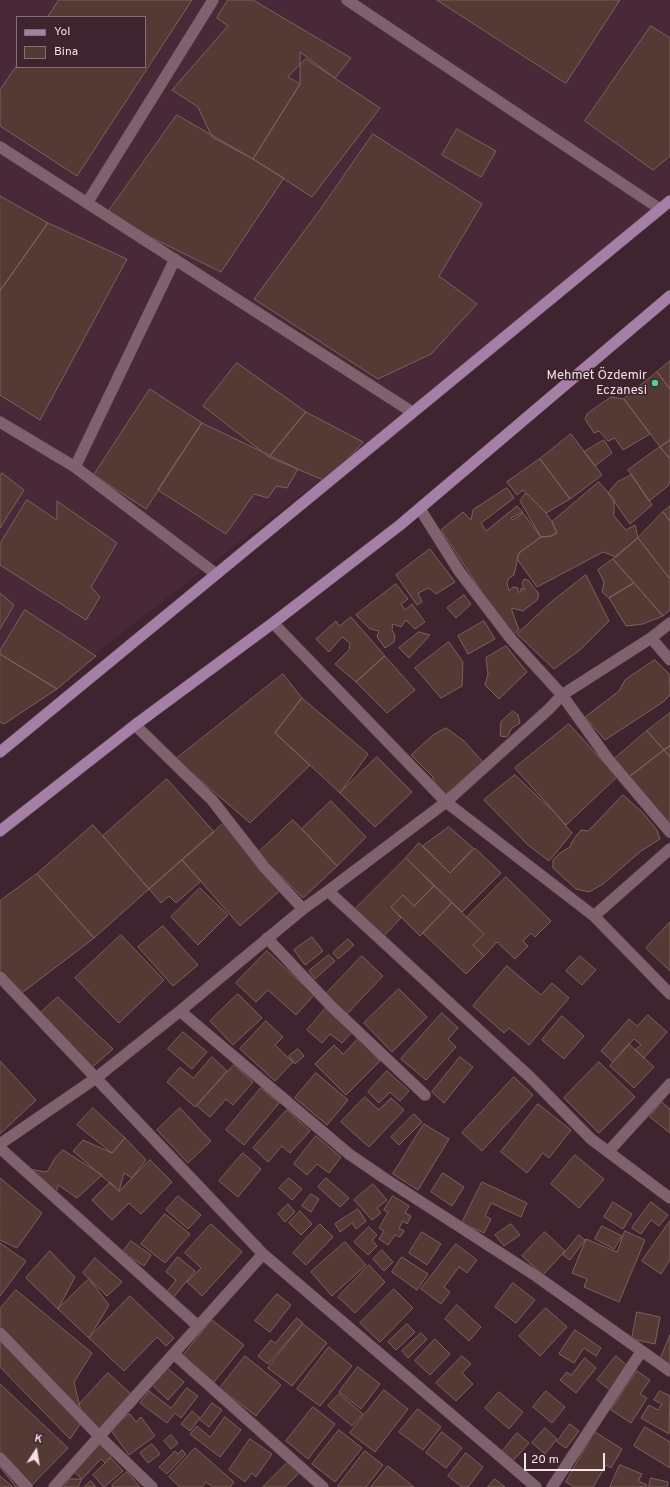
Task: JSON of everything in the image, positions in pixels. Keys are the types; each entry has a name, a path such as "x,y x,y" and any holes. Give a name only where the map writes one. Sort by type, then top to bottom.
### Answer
{"main road":[{"path":"0,752 670,201"},
{"path":"0,831 136,724 273,623 420,509 670,296"}],"street":[{"path":"87,203 213,0"},
{"path":"347,0 660,209"},
{"path":"0,147 412,412"},
{"path":"75,467 175,259"},
{"path":"0,422 75,467 216,574"},
{"path":"420,509 459,571 511,639 562,695 608,759 670,832"},
{"path":"273,623 446,802 594,916 670,994"},
{"path":"0,1144 96,1078 180,1011 303,909 446,802 549,709 562,695 651,638 670,623"},
{"path":"651,638 670,660"},
{"path":"136,724 212,800 266,868 303,909"},
{"path":"594,916 670,849"},
{"path":"328,891 530,1077 591,1139 670,1198"},
{"path":"267,938 331,1006 425,1096"},
{"path":"0,977 263,1254 536,1487"},
{"path":"180,1011 349,1154 536,1276 641,1352 670,1371"},
{"path":"608,1152 670,1084"},
{"path":"0,1148 198,1326"},
{"path":"54,1487 263,1254"},
{"path":"0,1333 99,1436 152,1487"},
{"path":"552,1487 641,1352"},
{"path":"174,1354 323,1487"},
{"path":"0,1458 27,1487"}],"shaded area":[{"path":"0,0 670,0 670,210 0,727"}],"building":[{"path":"59,0 192,0 77,176 0,126 0,90 16,66 16,68 146,68 146,16 49,16"},
{"path":"228,0 253,0 351,58 335,78 300,52 300,84 253,159 212,137 198,107 172,90 228,26 217,18"},
{"path":"437,0 620,0 566,83"},
{"path":"651,26 670,38 670,156 653,170 585,121"},
{"path":"306,59 380,108 312,197 253,159 300,84 288,77"},
{"path":"177,115 284,178 221,272 106,215"},
{"path":"457,129 496,151 481,177 442,155"},
{"path":"373,134 482,204 439,276 477,304 431,354 378,379 254,299 322,207"},
{"path":"0,196 48,223 0,291"},
{"path":"48,223 127,259 40,420 0,395 0,291"},
{"path":"670,361 670,389 657,372"},
{"path":"237,363 306,412 269,457 203,406"},
{"path":"657,372 670,389 670,440 660,447 624,399"},
{"path":"150,389 202,423 146,509 94,475"},
{"path":"611,397 624,399 650,434 623,450 615,438 608,441 599,431 594,433 585,419 587,414"},
{"path":"306,412 363,442 328,482 269,457"},
{"path":"202,423 298,469 287,488 276,486 268,498 254,494 226,534 158,490"},
{"path":"571,434 602,475 570,499 540,459"},
{"path":"604,440 612,453 595,466 584,452"},
{"path":"670,440 670,459 660,447"},
{"path":"660,447 670,459 670,481 668,486 649,501 628,470"},
{"path":"540,459 570,499 546,513 523,490 517,495 507,482"},
{"path":"2,473 24,490 0,528 0,477"},
{"path":"632,475 652,505 630,524 608,493 617,482"},
{"path":"599,482 614,499 614,516 626,530 635,525 638,538 616,557 603,552 537,587 517,559 519,553 541,537 551,536 557,533 552,522"},
{"path":"507,488 514,498 481,523 486,531 517,506 523,512 511,518 513,520 523,513 541,537 519,553 514,575 509,578 507,583 509,591 513,587 518,588 518,592 521,592 521,588 525,590 522,584 524,579 528,580 539,594 537,600 523,611 512,608 519,630 511,636 441,530 463,512 471,520 473,510"},
{"path":"526,493 546,513 557,533 551,536 541,537 520,501"},
{"path":"27,500 57,520 57,501 117,543 91,587 100,597 86,620 0,565 0,544"},
{"path":"670,506 670,521 663,512"},
{"path":"663,512 670,521 670,579 638,538"},
{"path":"638,538 670,579 670,610 663,616 613,559"},
{"path":"430,549 455,582 436,594 429,588 418,593 422,602 417,605 396,575"},
{"path":"613,559 634,583 609,598 602,592 604,582 598,570"},
{"path":"586,575 609,621 581,649 554,669 517,634 551,602"},
{"path":"634,583 663,616 643,624 626,626 609,598"},
{"path":"396,584 408,599 401,604 405,610 412,604 425,622 415,629 406,620 401,627 393,624 392,630 395,636 394,642 385,648 377,637 379,631 370,629 356,615"},
{"path":"0,593 14,605 0,629"},
{"path":"464,595 471,604 456,618 447,608"},
{"path":"25,610 96,656 57,689 0,654 0,651"},
{"path":"351,617 385,656 356,682 335,664 349,650 350,643 342,637 329,652 316,639 336,621 339,626"},
{"path":"484,621 495,639 468,654 458,636"},
{"path":"419,632 430,635 409,658 399,648"},
{"path":"449,642 463,662 462,686 441,698 415,668"},
{"path":"506,646 527,672 499,699 485,685 488,674 486,658"},
{"path":"0,654 57,689 4,724 0,722"},
{"path":"385,656 415,690 387,713 356,682"},
{"path":"655,660 670,675 670,695 663,702 605,740 585,717 619,691 625,680"},
{"path":"283,674 302,698 275,733 310,765 250,823 176,759"},
{"path":"302,698 368,754 340,793 275,733"},
{"path":"513,711 518,715 520,723 512,728 507,737 500,736 501,722"},
{"path":"670,713 670,746 664,750 647,731"},
{"path":"569,724 617,777 566,825 515,768"},
{"path":"446,728 464,741 483,762 446,794 434,784 433,777 411,755 433,735"},
{"path":"647,731 664,750 628,778 613,760"},
{"path":"670,746 670,757 664,750"},
{"path":"664,750 670,757 670,825 628,778"},
{"path":"377,757 412,792 375,827 340,793"},
{"path":"515,775 554,812 572,833 549,861 528,845 484,800"},
{"path":"167,779 214,832 149,889 103,836"},
{"path":"623,795 643,813 657,830 660,839 641,851 603,884 589,892 576,889 553,868 553,860 560,853 570,847 573,840 581,830 588,831"},
{"path":"331,801 366,837 337,866 302,829"},
{"path":"293,820 337,866 303,898 258,853"},
{"path":"225,822 283,888 240,926 182,860"},
{"path":"93,825 149,889 94,938 37,874"},
{"path":"449,827 473,848 450,873 423,846"},
{"path":"419,843 450,873 475,848 501,873 462,912 406,858"},
{"path":"406,858 434,886 414,906 403,895 391,907 401,918 382,938 353,911"},
{"path":"182,860 201,881 176,903 169,896 161,903 149,889"},
{"path":"37,874 94,938 18,996 0,973 0,901"},
{"path":"506,877 551,921 535,937 531,933 523,941 528,946 515,959 497,942 484,956 473,945 484,934 467,917"},
{"path":"434,886 452,903 420,936 391,907 403,895 414,906"},
{"path":"200,888 228,915 198,945 171,917"},
{"path":"452,903 484,934 473,945 484,956 466,974 423,933"},
{"path":"670,922 670,971 646,948"},
{"path":"163,926 198,965 173,986 138,947"},
{"path":"121,935 164,980 119,1023 75,978"},
{"path":"312,937 323,951 305,965 294,950"},
{"path":"348,939 354,945 338,959 333,953"},
{"path":"267,951 314,995 296,1015 268,990 256,1002 236,983"},
{"path":"329,955 335,961 315,979 309,971"},
{"path":"362,956 383,976 345,1016 324,996"},
{"path":"580,956 596,970 582,985 566,971"},
{"path":"507,966 541,995 552,983 569,998 529,1045 509,1028 504,1033 473,1006"},
{"path":"399,989 427,1017 392,1052 364,1023"},
{"path":"238,994 262,1018 233,1045 210,1021"},
{"path":"58,997 113,1049 89,1070 37,1016"},
{"path":"326,1008 353,1031 342,1043 330,1034 322,1043 307,1030"},
{"path":"442,1013 458,1028 448,1039 456,1047 426,1080 401,1059"},
{"path":"648,1015 667,1032 644,1058 635,1050 641,1045 634,1039 613,1062 601,1051 629,1019 637,1026"},
{"path":"562,1016 584,1036 564,1059 542,1040"},
{"path":"266,1021 283,1037 275,1045 293,1062 275,1081 240,1049"},
{"path":"183,1032 207,1052 192,1069 168,1049"},
{"path":"358,1039 380,1061 346,1095 315,1064 334,1045 343,1054"},
{"path":"629,1044 654,1067 634,1088 610,1066"},
{"path":"298,1049 304,1056 295,1064 289,1056"},
{"path":"212,1057 227,1071 195,1107 167,1082 180,1067 193,1078"},
{"path":"460,1057 473,1067 444,1103 432,1092"},
{"path":"0,1061 36,1100 0,1134"},
{"path":"599,1062 635,1097 599,1133 564,1098"},
{"path":"234,1065 253,1082 233,1105 226,1099 210,1117 197,1106"},
{"path":"387,1071 409,1091 400,1101 390,1092 379,1103 368,1092"},
{"path":"316,1073 348,1100 327,1125 295,1098"},
{"path":"514,1077 533,1095 482,1151 462,1133"},
{"path":"261,1088 279,1103 244,1145 226,1130"},
{"path":"365,1097 379,1110 391,1098 404,1110 369,1147 341,1122"},
{"path":"662,1102 670,1109 670,1133 650,1117"},
{"path":"538,1104 571,1130 549,1158 543,1153 527,1173 501,1152"},
{"path":"93,1108 125,1138 112,1153 77,1125"},
{"path":"180,1108 211,1141 188,1163 157,1130"},
{"path":"287,1110 310,1131 290,1153 282,1146 268,1162 253,1148"},
{"path":"414,1114 422,1122 399,1145 391,1137"},
{"path":"424,1124 449,1139 418,1190 393,1174"},
{"path":"316,1136 341,1157 329,1173 317,1164 307,1175 294,1164"},
{"path":"125,1138 146,1160 132,1178 124,1173 119,1191 73,1151 83,1140 112,1153"},
{"path":"63,1150 102,1175 77,1198 58,1185 55,1197 23,1168 47,1172 55,1158"},
{"path":"243,1153 261,1169 238,1197 219,1181"},
{"path":"575,1155 604,1179 579,1208 551,1184"},
{"path":"150,1160 172,1182 141,1214 129,1203 112,1220 92,1200 110,1182 119,1191"},
{"path":"443,1173 464,1187 452,1206 431,1192"},
{"path":"0,1178 42,1213 17,1248 0,1240"},
{"path":"289,1178 302,1189 292,1200 279,1188"},
{"path":"326,1178 349,1198 340,1207 318,1187"},
{"path":"482,1182 527,1203 521,1217 491,1203 485,1216 491,1219 484,1233 462,1223"},
{"path":"373,1184 387,1200 377,1208 381,1213 372,1220 354,1200"},
{"path":"311,1194 319,1199 311,1212 302,1206"},
{"path":"178,1196 201,1215 188,1229 166,1210"},
{"path":"393,1196 409,1206 405,1213 411,1216 407,1224 403,1221 399,1228 404,1231 400,1237 395,1235 388,1245 379,1239 384,1231 379,1228 388,1212 384,1210"},
{"path":"613,1202 632,1214 623,1229 604,1217"},
{"path":"651,1202 668,1215 659,1226 651,1220 641,1234 632,1228"},
{"path":"288,1204 295,1212 285,1222 278,1214"},
{"path":"358,1209 366,1221 356,1229 352,1223 340,1232 335,1224"},
{"path":"300,1211 312,1224 301,1235 289,1223"},
{"path":"165,1214 190,1234 165,1263 141,1244"},
{"path":"670,1221 670,1260 661,1274 642,1261"},
{"path":"211,1224 242,1252 202,1296 187,1282 201,1268 185,1253"},
{"path":"320,1224 333,1237 306,1265 293,1253"},
{"path":"511,1224 520,1235 504,1246 495,1235"},
{"path":"602,1226 622,1236 614,1249 595,1239"},
{"path":"369,1227 377,1235 372,1240 377,1246 368,1255 354,1242"},
{"path":"625,1231 645,1240 619,1302 584,1287 587,1279 572,1273 586,1239 617,1252"},
{"path":"422,1232 441,1244 427,1265 409,1253"},
{"path":"545,1232 565,1251 543,1275 522,1256"},
{"path":"579,1235 585,1240 570,1260 563,1255"},
{"path":"131,1241 151,1255 144,1266 123,1252"},
{"path":"345,1242 366,1265 332,1296 311,1272"},
{"path":"0,1243 26,1261 0,1296"},
{"path":"456,1244 477,1260 467,1273 459,1267 444,1287 450,1292 441,1304 421,1289"},
{"path":"382,1250 393,1262 384,1271 373,1259"},
{"path":"50,1251 75,1277 58,1309 26,1278"},
{"path":"178,1257 195,1271 172,1299 165,1294 176,1280 166,1272"},
{"path":"402,1257 428,1274 417,1290 392,1272"},
{"path":"95,1258 122,1282 107,1296 83,1273"},
{"path":"369,1265 385,1282 355,1313 338,1297"},
{"path":"89,1279 109,1305 89,1338 58,1309"},
{"path":"513,1283 535,1300 516,1323 495,1307"},
{"path":"394,1289 413,1308 380,1342 360,1323"},
{"path":"16,1290 92,1353 74,1382 83,1420 70,1439 0,1367 0,1309"},
{"path":"277,1294 291,1305 270,1332 255,1321"},
{"path":"130,1296 174,1338 166,1346 157,1337 124,1371 89,1338"},
{"path":"457,1305 481,1327 469,1341 445,1319"},
{"path":"546,1308 567,1327 540,1356 519,1336"},
{"path":"637,1312 660,1317 655,1344 632,1339"},
{"path":"297,1318 303,1323 268,1364 258,1356 271,1340 275,1343"},
{"path":"212,1320 244,1345 214,1382 182,1357"},
{"path":"303,1324 327,1343 292,1386 268,1368"},
{"path":"407,1324 415,1332 396,1350 388,1342"},
{"path":"575,1330 601,1348 596,1356 584,1348 574,1363 559,1354"},
{"path":"421,1333 427,1339 408,1358 402,1351"},
{"path":"670,1335 670,1364 660,1360"},
{"path":"435,1339 450,1354 430,1375 415,1361"},
{"path":"329,1347 352,1366 320,1406 297,1389"},
{"path":"245,1356 281,1385 256,1416 220,1388"},
{"path":"462,1356 471,1364 462,1373 473,1384 456,1401 436,1383"},
{"path":"616,1356 629,1367 610,1390 597,1380"},
{"path":"585,1358 596,1368 576,1393 560,1380 567,1372 571,1375"},
{"path":"358,1367 380,1384 361,1409 339,1392"},
{"path":"167,1368 184,1382 168,1400 152,1385"},
{"path":"637,1371 650,1380 640,1394 647,1398 631,1423 611,1410"},
{"path":"108,1373 132,1395 98,1432 74,1410"},
{"path":"0,1384 68,1448 30,1487 16,1487 0,1467"},
{"path":"187,1388 198,1396 181,1418 175,1413 167,1423 140,1403 149,1391 171,1408"},
{"path":"384,1390 408,1409 375,1452 350,1433"},
{"path":"546,1391 565,1407 552,1423 533,1407"},
{"path":"660,1391 670,1396 669,1434 641,1418 649,1405 658,1410 662,1404 654,1400"},
{"path":"499,1392 523,1412 509,1429 485,1408"},
{"path":"339,1394 363,1414 352,1426 328,1406"},
{"path":"212,1403 222,1410 209,1427 199,1419 190,1431 181,1424 192,1411 200,1418"},
{"path":"313,1407 335,1424 308,1459 286,1441"},
{"path":"418,1409 441,1427 423,1450 399,1432"},
{"path":"130,1414 136,1422 141,1417 155,1436 129,1455 110,1429"},
{"path":"225,1417 241,1430 220,1457 190,1434 197,1426 210,1437"},
{"path":"570,1424 579,1431 566,1448 557,1442"},
{"path":"645,1427 670,1442 670,1468 634,1446"},
{"path":"545,1428 557,1439 545,1454 532,1443"},
{"path":"339,1430 362,1448 335,1482 312,1464"},
{"path":"442,1432 462,1448 446,1468 426,1453"},
{"path":"595,1432 622,1449 611,1468 606,1465 593,1487 574,1487 566,1482"},
{"path":"517,1433 529,1443 512,1462 501,1453"},
{"path":"171,1435 178,1443 171,1449 164,1441"},
{"path":"250,1439 272,1454 256,1477 252,1473 245,1482 229,1470"},
{"path":"97,1442 112,1455 105,1463 101,1459 82,1479 72,1470"},
{"path":"152,1444 160,1454 148,1463 140,1453"},
{"path":"195,1448 234,1482 230,1487 213,1487 206,1482 202,1487 180,1487 169,1477"},
{"path":"182,1450 186,1454 167,1474 159,1467 175,1451 178,1454"},
{"path":"365,1451 383,1465 366,1487 338,1486"},
{"path":"466,1453 483,1467 468,1487 462,1487 448,1476"},
{"path":"111,1458 123,1471 104,1487 93,1475"},
{"path":"288,1462 299,1473 285,1487 263,1487"},
{"path":"620,1465 642,1474 638,1481 647,1485 646,1487 610,1487"},
{"path":"388,1466 414,1487 371,1487"},
{"path":"127,1472 140,1487 113,1487 112,1485"},
{"path":"0,1476 13,1487 0,1487"},
{"path":"651,1478 668,1482 667,1487 649,1487"},
{"path":"70,1479 82,1479 78,1487 64,1487"},
{"path":"495,1479 505,1487 488,1487"},
{"path":"91,1481 96,1487 84,1487"}],"place":[{"name":"Mehmet Özdemir Eczanesi","path":"655,383"}]}
